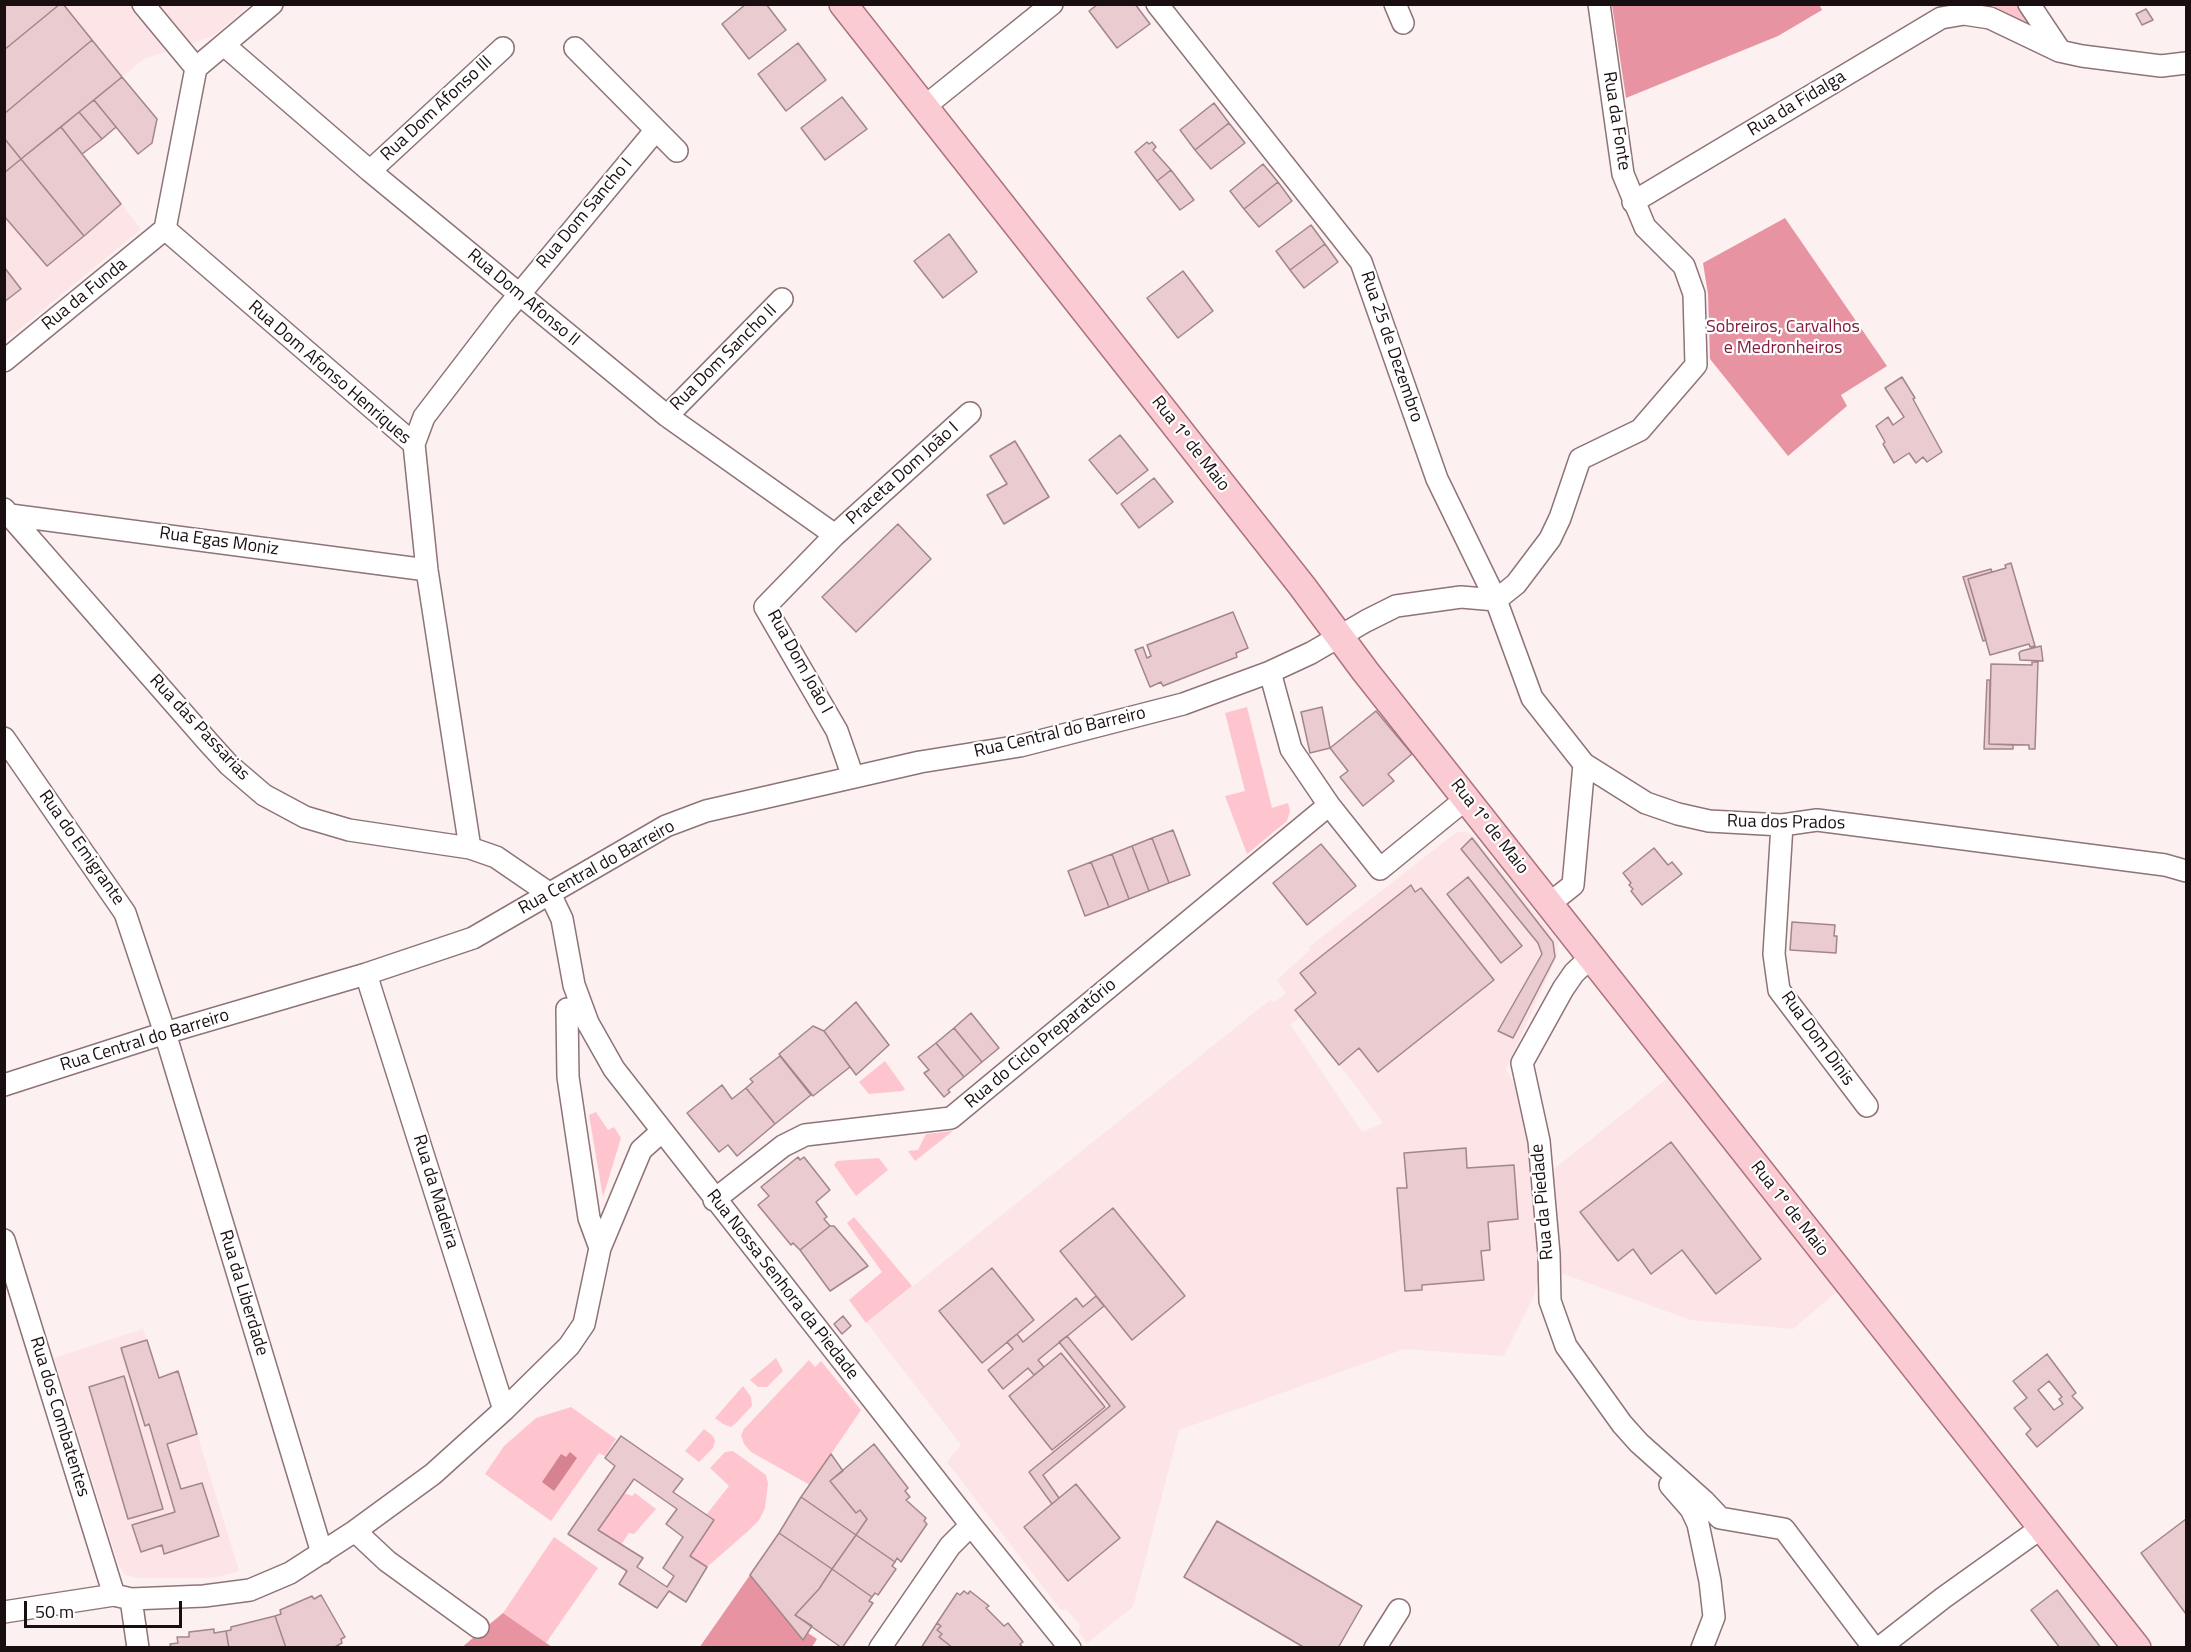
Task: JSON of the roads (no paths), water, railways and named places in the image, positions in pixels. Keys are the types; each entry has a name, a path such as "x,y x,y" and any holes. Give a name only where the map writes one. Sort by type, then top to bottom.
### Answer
{"main road":[{"name":"Rua 1º de Maio","path":"843,4 1341,636 1365,671 1590,957 2136,1647"}],"street":[{"path":"143,4 196,68"},
{"path":"165,229 196,68 272,4"},
{"path":"924,106 1052,4"},
{"name":"Rua 25 de Dezembro","path":"1157,4 1361,262 1437,479 1496,600"},
{"name":"Rua da Fonte","path":"1496,600 1516,584 1550,539 1560,518 1580,459 1640,430 1695,365 1694,294 1684,266 1645,227 1623,174 1599,4"},
{"path":"2029,4 2060,51"},
{"name":"Rua da Fidalga","path":"1633,202 1941,18 1966,9 2060,51 2161,66 2187,63"},
{"name":"Rua Dom Afonso II","path":"224,45 370,171 667,416 835,535"},
{"name":"Rua Dom Afonso III","path":"370,171 503,48"},
{"path":"575,48 677,151"},
{"name":"Rua Dom Sancho I","path":"414,444 424,417 518,294 656,130"},
{"name":"Rua da Funda","path":"4,361 165,229"},
{"name":"Rua Dom Afonso Henriques","path":"165,229 414,444 427,570 470,848"},
{"name":"Rua Dom Sancho II","path":"667,416 782,299"},
{"name":"Praceta Dom João I","path":"835,535 970,413"},
{"name":"Rua Egas Moniz","path":"7,512 427,570"},
{"name":"Rua das Passarias","path":"7,512 229,765 264,795 305,818 349,830 470,848 496,857 550,894"},
{"name":"Rua Dom João I","path":"835,535 765,607 837,730 853,777"},
{"name":"Rua Central do Barreiro","path":"4,1085 366,974 474,938 666,826 706,811 920,762 1020,746 1183,704 1270,672 1311,653 1396,606 1461,597 1496,600"},
{"name":"Rua dos Prados","path":"1496,600 1532,698 1584,764 1646,803 1678,814 1709,820 1782,825 1817,820 2164,865 2187,871"},
{"path":"1270,672 1291,749 1329,805 1380,869 1467,798"},
{"name":"Rua do Emigrante","path":"4,738 125,913 165,1034"},
{"path":"1549,904 1573,885 1584,764"},
{"name":"Rua do Ciclo Preparatório","path":"714,1200 783,1146 805,1135 951,1118 1329,805"},
{"name":"Rua Dom Dinis","path":"1782,825 1774,954 1779,990 1867,1106"},
{"name":"Rua Nossa Senhora da Piedade","path":"550,894 562,920 574,985 588,1023 614,1069 970,1525 1070,1647"},
{"name":"Rua da Piedade","path":"1590,957 1574,973 1563,989 1522,1063 1539,1141 1549,1254 1550,1301 1566,1346 1622,1424 1639,1443"},
{"name":"Rua da Madeira","path":"366,974 504,1410"},
{"path":"567,1009 568,1077 589,1218 600,1248"},
{"name":"Rua da Liberdade","path":"165,1034 322,1553"},
{"path":"4,1612 122,1597 204,1596 250,1590 290,1573 355,1531 433,1474 504,1410 569,1346 584,1324 600,1248 641,1150 661,1132"},
{"name":"Rua dos Combatentes","path":"4,1240 138,1647"},
{"path":"1639,1443 1720,1518 1784,1529 1874,1647"},
{"path":"1639,1443 1691,1509 1698,1524 1710,1581 1714,1617 1702,1647"},
{"path":"1710,1581 1714,1562 1713,1524 1720,1518"},
{"path":"880,1647 950,1546 970,1525"},
{"path":"1879,1647 2041,1528"},
{"path":"355,1531 387,1561 478,1627"},
{"path":"1375,1647 1399,1610"}],"park label":[{"name":"Sobreiros, Carvalhos e Medronheiros","path":"1783,338"}]}
